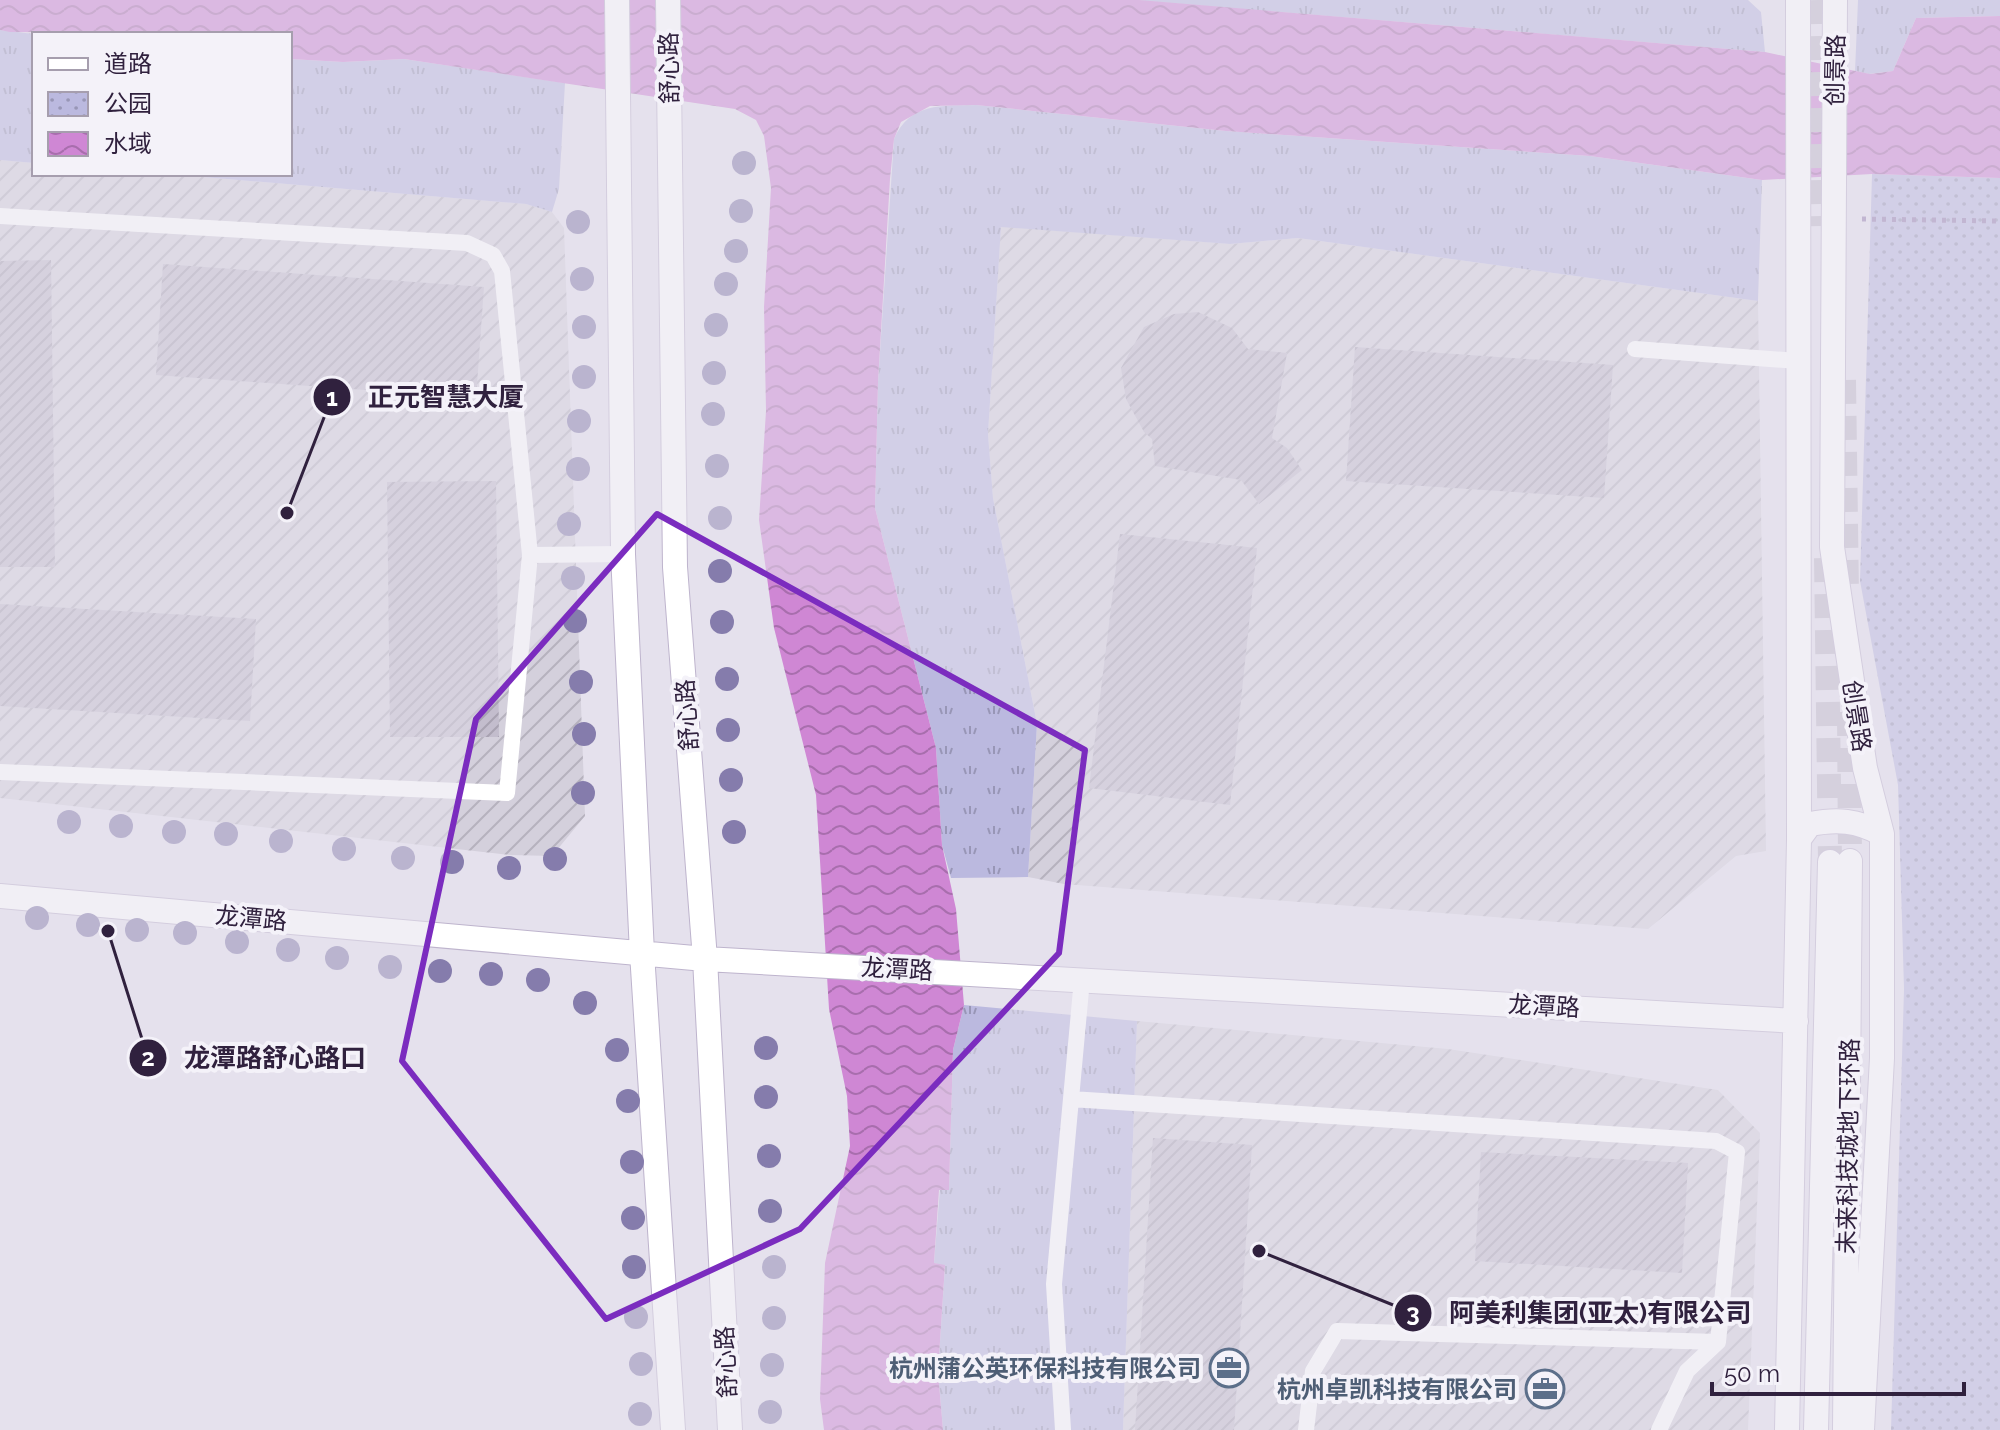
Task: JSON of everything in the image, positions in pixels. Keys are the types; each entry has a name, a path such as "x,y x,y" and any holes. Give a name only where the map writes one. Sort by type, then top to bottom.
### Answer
{"street":[{"path":"617,0 623,554 642,953 673,1430"},
{"name":"舒心路","path":"668,0 675,567 705,959 730,1430"},
{"name":"创景路","path":"1787,1430 1799,839 1798,0"},
{"name":"创景路","path":"1835,0 1832,547 1865,768 1882,834 1882,1058 1862,1430"},
{"path":"1799,839 1810,824 1836,819 1865,825 1882,834"},
{"name":"未来科技城地下环路","path":"1816,1430 1840,862 1845,1430"},
{"name":"龙潭路","path":"0,896 705,959 1796,1021"}],"lane":[{"path":"0,216 467,243 493,255 502,271 530,555 507,793 0,772"},
{"path":"1635,349 1798,361"},
{"path":"530,555 623,554"},
{"path":"1063,1430 1054,1284 1082,979"},
{"path":"1071,1099 1716,1141 1737,1152 1718,1342 1687,1371 1659,1430"},
{"path":"1306,1430 1313,1371 1337,1331 1718,1342"}],"path":[{"path":"1833,218 2000,221"}],"highlighted area":[{"path":"657,514 1085,750 1059,953 800,1229 606,1319 402,1061 476,719"}],"shaded area":[{"path":"0,160 32,163 32,176 191,176 526,204 552,212 564,228 585,816 552,856 511,855 0,798"},
{"path":"1001,226 1230,244 1298,238 1758,301 1766,851 1736,856 1648,929 1064,884 1028,877 1037,724 993,498 988,434"},
{"path":"1137,1021 1448,1049 1718,1090 1760,1133 1748,1430 1123,1430"}],"green space":[{"path":"1133,0 1748,0 1761,12 1765,52"},
{"path":"1858,0 2000,0 2000,16 1916,18 1893,71 1869,74 1855,71"},
{"path":"0,30 32,34 32,163 0,160"},
{"path":"292,59 343,62 404,59 565,83 559,189 552,212 526,204 191,176 292,176"},
{"path":"976,105 1226,131 1590,156 1762,180 1758,301 1298,238 1230,244 1001,227 988,434 993,498 1037,724 1028,877 951,878 942,845 936,748 875,508 878,382 894,139 909,118 918,112 939,106"},
{"path":"1872,174 2000,178 2000,1430 1891,1430 1904,989 1898,785 1860,581"},
{"path":"964,1005 1137,1021 1123,1430 943,1430 938,1372 945,1266 934,1263 940,1189 949,1189 953,1050"}],"water":[{"path":"0,0 1139,0 1765,52 1870,74 1893,71 1916,18 2000,16 2000,178 1872,174 1762,180 1590,156 1226,131 976,105 930,106 901,122 894,139 890,179 878,382 875,508 936,748 942,845 956,909 964,1005 953,1050 949,1190 939,1190 934,1263 945,1265 938,1372 943,1430 824,1430 820,1399 825,1263 850,1146 847,1096 829,1009 816,795 774,628 759,520 766,411 764,307 771,188 764,136 756,120 735,109 404,59 343,62 292,59 292,32 0,30"}],"building":[{"path":"51,260 55,567 0,567 0,261"},
{"path":"163,264 484,287 476,398 156,375"},
{"path":"1198,312 1232,328 1248,349 1287,353 1272,438 1287,448 1302,470 1259,504 1241,480 1155,466 1152,439 1144,432 1126,399 1121,368 1144,327 1174,314"},
{"path":"1355,347 1613,365 1604,498 1346,481"},
{"path":"496,481 499,737 390,737 387,482"},
{"path":"1120,534 1257,548 1230,805 1089,788"},
{"path":"0,604 256,619 250,721 0,706"},
{"path":"1153,1138 1252,1145 1234,1430 1135,1430"},
{"path":"1481,1152 1688,1163 1682,1273 1475,1261"}],"tunnel":[{"path":"1819,0 1822,226"},
{"path":"1844,380 1847,595"},
{"path":"1826,558 1830,862"},
{"path":"1849,712 1850,861"}],"place":[{"name":"正元智慧大厦","path":"287,513"},
{"name":"龙潭路舒心路口","path":"108,931"},
{"name":"阿美利集团(亚太)有限公司","path":"1259,1251"},
{"name":"杭州蒲公英环保科技有限公司","path":"1229,1368"},
{"name":"杭州卓凯科技有限公司","path":"1545,1389"}]}
